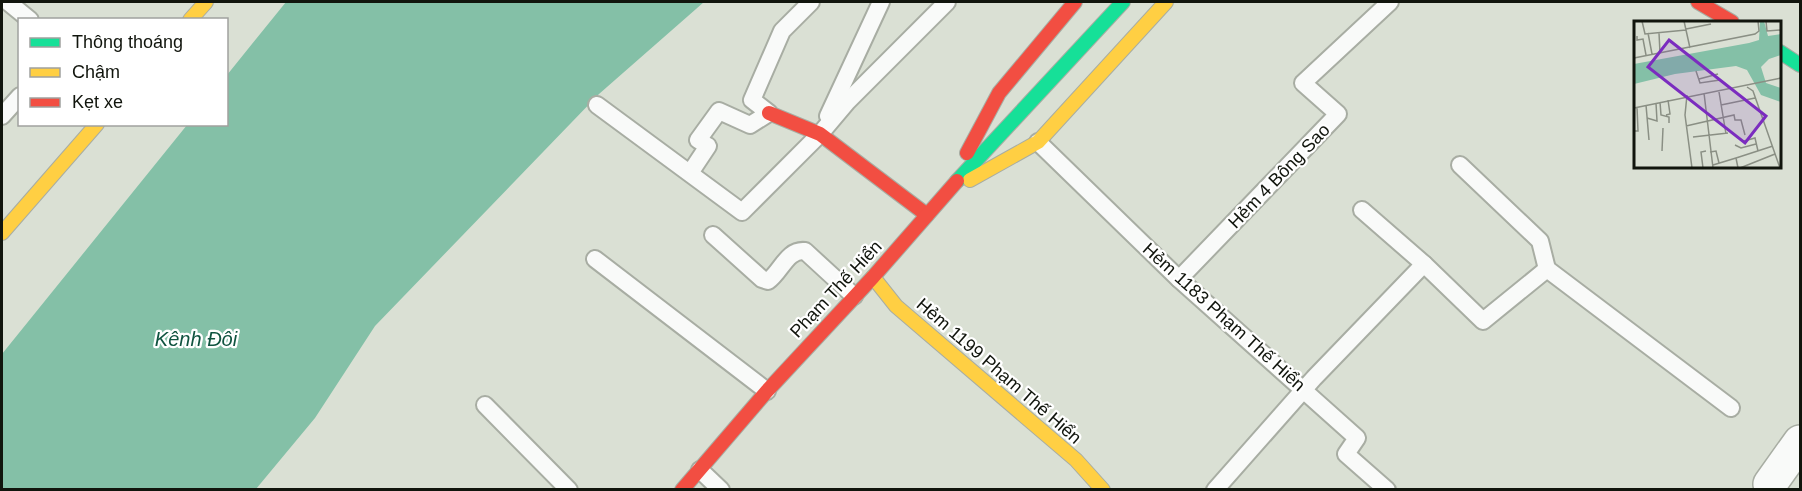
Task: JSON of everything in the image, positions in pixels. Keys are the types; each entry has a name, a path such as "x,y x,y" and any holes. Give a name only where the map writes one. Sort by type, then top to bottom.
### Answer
{"main road":[{"path":"192,18 206,2"},
{"path":"947,192 999,93 1075,2"},
{"name":"Phạm Thế Hiển","path":"682,489 767,391 873,277 947,192 1123,2"},
{"path":"947,192 1038,142 1166,2"},
{"path":"1698,2 1730,21"},
{"path":"1781,53 1800,66"},
{"path":"770,112 820,134 927,215"},
{"path":"4,224 95,126"},
{"name":"Hẻm 1199 Phạm Thế Hiển","path":"873,277 896,306 1076,460 1103,489"}],"street":[{"path":"1770,484 1800,442"}],"lane":[{"path":"8,2 28,18"},
{"path":"690,173 708,146 698,140 718,111 750,125 770,112 752,99 782,31 811,2"},
{"path":"820,134 881,2"},
{"path":"597,105 742,212 947,2"},
{"name":"Hẻm 4 Bông Sao","path":"1179,279 1338,114 1303,83 1390,2"},
{"path":"2,116 18,98"},
{"name":"Hẻm 1183 Phạm Thế Hiển","path":"1038,142 1179,279 1357,438 1346,454 1387,489"},
{"path":"1460,165 1540,241 1547,269 1731,408"},
{"path":"1362,210 1424,264 1483,321 1547,269"},
{"path":"713,235 762,279 768,281 792,253 805,252 854,296"},
{"path":"595,259 767,391"},
{"path":"1215,489 1304,389 1424,264"},
{"path":"485,405 569,489"},
{"path":"700,470 721,489"}],"water":[{"name":"Kênh Đôi","path":"286,2 704,2 599,94 375,326 315,418 256,489 2,490 2,354 186,126 228,126 228,74"}],"traffic: fast":[{"path":"957,181 1123,2"},
{"path":"1781,53 1800,65"}],"traffic: slow":[{"path":"192,18 206,2"},
{"path":"970,180 1038,142 1166,2"},
{"path":"2,233 95,126"},
{"path":"873,277 896,306 1076,460 1103,490"}],"traffic: jam":[{"path":"967,153 999,93 1075,2"},
{"path":"1698,2 1730,21"},
{"path":"769,113 820,134 927,215"},
{"path":"682,490 767,391 873,277 957,181"}]}
